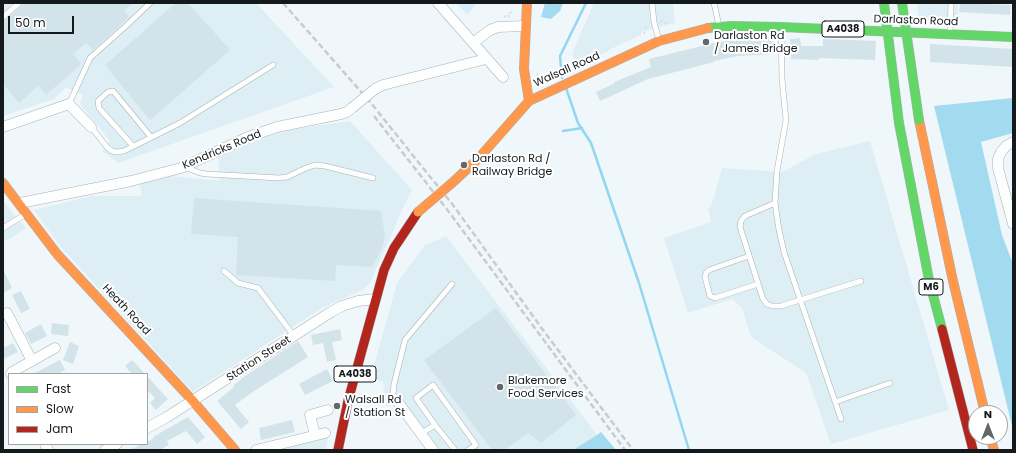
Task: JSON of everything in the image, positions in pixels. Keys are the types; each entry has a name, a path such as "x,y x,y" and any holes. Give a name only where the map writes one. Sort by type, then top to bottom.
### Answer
{"main road":[{"path":"527,3 525,26 525,81 529,101"},
{"name":"M6","path":"884,3 899,123 929,280 973,450"},
{"name":"M6","path":"902,3 919,120 953,281 983,405"},
{"name":"Darlaston Road","path":"674,36 719,27 781,27 1013,37"},
{"name":"Walsall Road","path":"375,299 384,270 394,248 418,212 478,159 529,101 553,84 575,78 603,67 659,40 674,36"},
{"name":"Heath Road","path":"3,183 57,254 192,400 235,450"},
{"name":"A4038","path":"338,450 348,401 375,299"}],"street":[{"path":"438,3 503,77"},
{"path":"473,43 490,30 498,27 525,26"},
{"name":"Kendricks Road","path":"20,204 130,181 184,166 248,137 277,127 347,112 375,89 383,86 486,58"},
{"path":"3,127 70,104 91,128"},
{"path":"1013,142 1000,152 998,159 998,168 1013,224"},
{"name":"Station Street","path":"148,427 167,417 342,306 358,301 375,299"},
{"path":"7,314 32,361"},
{"path":"12,373 55,348"},
{"path":"397,401 434,450"},
{"path":"256,450 320,434 310,415 328,410"},
{"path":"105,450 114,445"}],"lane":[{"path":"3,17 19,3"},
{"path":"70,104 90,58 150,3"},
{"path":"652,3 654,22 659,40"},
{"path":"714,3 719,27"},
{"path":"950,34 951,3"},
{"path":"781,27 782,79 786,120 777,171 775,203 779,230 784,252 841,419"},
{"path":"91,128 112,151 124,151 180,123 273,65"},
{"path":"133,146 99,108 98,101 108,92 113,92 117,95 147,130 151,137"},
{"path":"184,166 207,174 279,178 315,165 325,166 373,178"},
{"path":"775,203 745,216 741,221 740,227 763,299 767,304 772,306 780,306 861,280"},
{"path":"3,228 27,213"},
{"path":"749,256 709,270 706,273 705,277 710,296 715,298 758,284"},
{"path":"224,271 238,283 258,288 294,336"},
{"path":"397,401 393,394 394,384 405,340 452,284"},
{"path":"835,402 890,383"},
{"path":"455,450 416,398 433,386 476,445 468,450"},
{"path":"422,433 435,425"}],"path":[{"path":"509,26 510,14 517,6"},
{"path":"536,72 538,77 543,82 553,84"}],"shaded area":[{"path":"3,3 256,3 334,87 118,163 102,151 110,141 80,104 83,95 66,87 54,99 3,116"},
{"path":"456,3 476,3 468,15"},
{"path":"545,3 563,3 560,11 551,19 541,17"},
{"path":"594,3 673,3 675,23 643,31 640,35 613,48 578,68 572,53"},
{"path":"917,3 958,3 958,21 919,19"},
{"path":"1013,98 1013,133 981,142 1002,235 1013,264 1013,430 1008,405 934,106"},
{"path":"350,121 412,190 370,283 364,289 322,308 193,392 60,246 34,210 91,196 142,196 140,183 171,176 220,181 218,157 258,139 295,129"},
{"path":"870,141 949,410 831,444 806,373 751,337 742,308 732,299 688,313 664,238 711,222 708,208 711,207 722,168 782,172 816,154"},
{"path":"3,201 26,228 8,240 3,241"},
{"path":"446,236 597,435 574,450 440,450 401,399 386,407 383,382 371,377 397,283 424,246"},
{"path":"601,432 616,450 573,450 597,435"},
{"path":"328,437 326,450 279,450 291,447"}],"building":[{"path":"25,3 133,3 124,11 129,17 93,50 86,43 73,54 81,64 46,95 38,86 19,103 3,84 3,22"},
{"path":"176,3 188,3 230,50 150,120 105,65"},
{"path":"960,3 1011,5 1010,15 959,12"},
{"path":"772,36 773,54 738,56 714,61 648,79 600,101 596,92 615,83 614,82 651,67 649,59 714,43 743,38"},
{"path":"800,38 801,46 823,46 823,39 876,41 875,60 819,58 819,60 791,59 790,39"},
{"path":"930,44 1013,49 1013,67 930,62"},
{"path":"194,198 381,211 385,236 383,245 373,267 336,265 335,281 236,275 238,237 191,234"},
{"path":"3,269 12,288 3,293"},
{"path":"21,291 30,309 21,313 12,295"},
{"name":"Blakemore Food Services","path":"496,308 576,415 541,443 529,433 504,450 492,450 424,360"},
{"path":"52,323 69,325 68,336 51,334"},
{"path":"41,324 47,336 31,344 25,333"},
{"path":"340,329 342,340 332,342 336,360 327,362 323,343 313,345 311,335"},
{"path":"298,341 308,357 251,393 235,405 249,422 241,429 217,401 234,387 233,386 242,378"},
{"path":"70,342 79,346 73,364 63,360"},
{"path":"13,343 18,352 3,359 3,348"},
{"path":"60,360 65,370 59,373 35,373"},
{"path":"132,360 144,373 131,373 125,366"},
{"path":"327,369 333,381 305,395 299,384"},
{"path":"148,377 168,399 156,410 150,403 155,398 148,391"},
{"path":"188,417 205,437 197,444 186,431 167,441 169,445 160,450 130,450 140,445 148,445 148,441 154,438 153,437"},
{"path":"292,420 295,432 261,440 259,428"}],"waterway":[{"path":"562,78 560,56 586,3"},
{"path":"566,88 578,123 591,143 639,283 689,450"},
{"path":"563,131 582,128"}],"railway":[{"path":"283,3 371,103 453,205 543,330 633,450"},
{"path":"374,116 449,212 625,450"}],"traffic: fast":[{"path":"884,3 899,123"},
{"path":"902,3 919,120"},
{"path":"708,28 731,26 781,27 1013,37"},
{"path":"899,123 929,280 942,329"}],"traffic: slow":[{"path":"527,3 524,69 529,101"},
{"path":"452,183 478,159 529,101 659,41 708,28"},
{"path":"919,120 953,281 983,405"},
{"path":"3,183 57,254 192,400 235,450"},
{"path":"418,212 452,183"},
{"path":"992,445 994,450"}],"traffic: jam":[{"path":"338,450 348,401 384,270 394,248 418,212"},
{"path":"942,329 973,450"}],"place":[{"name":"Darlaston Rd / James Bridge","path":"706,42"},
{"name":"Darlaston Rd / Railway Bridge","path":"464,165"},
{"name":"Blakemore Food Services","path":"500,387"},
{"name":"Walsall Rd / Station St","path":"337,406"}]}
